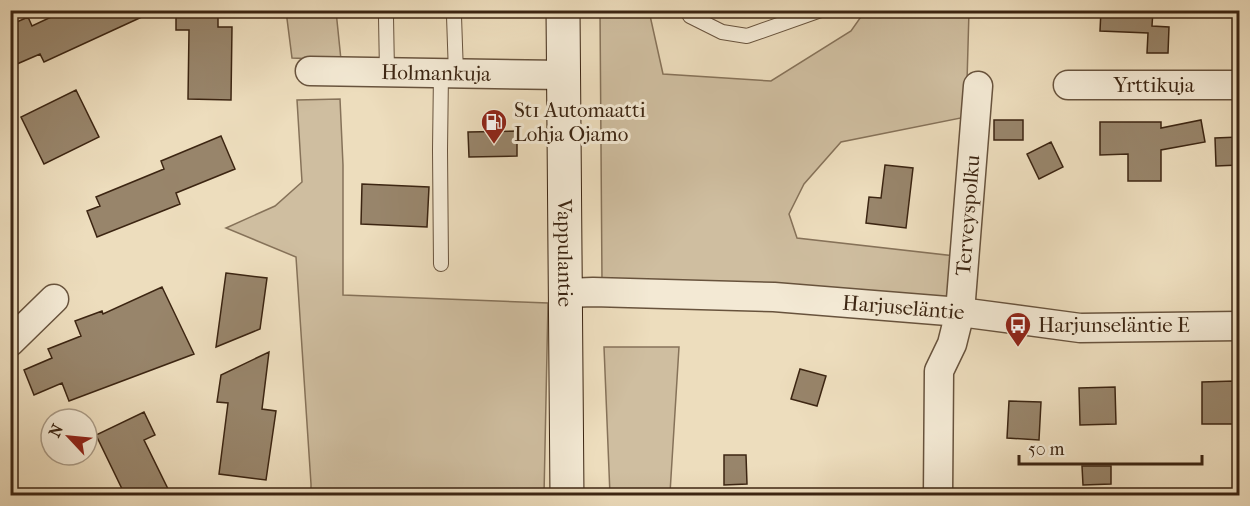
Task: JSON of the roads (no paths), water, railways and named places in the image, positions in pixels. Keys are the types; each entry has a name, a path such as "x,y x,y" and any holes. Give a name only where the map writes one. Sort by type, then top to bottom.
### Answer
{"street":[{"name":"Vappulantie","path":"563,10 567,495"},
{"name":"Holmankuja","path":"310,71 563,75"},
{"name":"Yrttikuja","path":"1068,86 1239,85"},
{"name":"Terveyspolku","path":"938,495 939,371 952,344 960,312 978,86"},
{"name":"Harjuseläntie","path":"566,292 774,297 960,312 1080,328 1239,326"},
{"path":"10,342 54,299"}],"lane":[{"path":"387,72 386,17 389,10"},
{"path":"441,264 448,73 454,16 450,10"},
{"path":"687,10 690,16 722,32 747,36 820,10"}],"place":[{"name":"St1 Automaatti Lohja Ojamo","path":"494,145"},
{"name":"Harjunseläntie E","path":"1018,348"}]}
